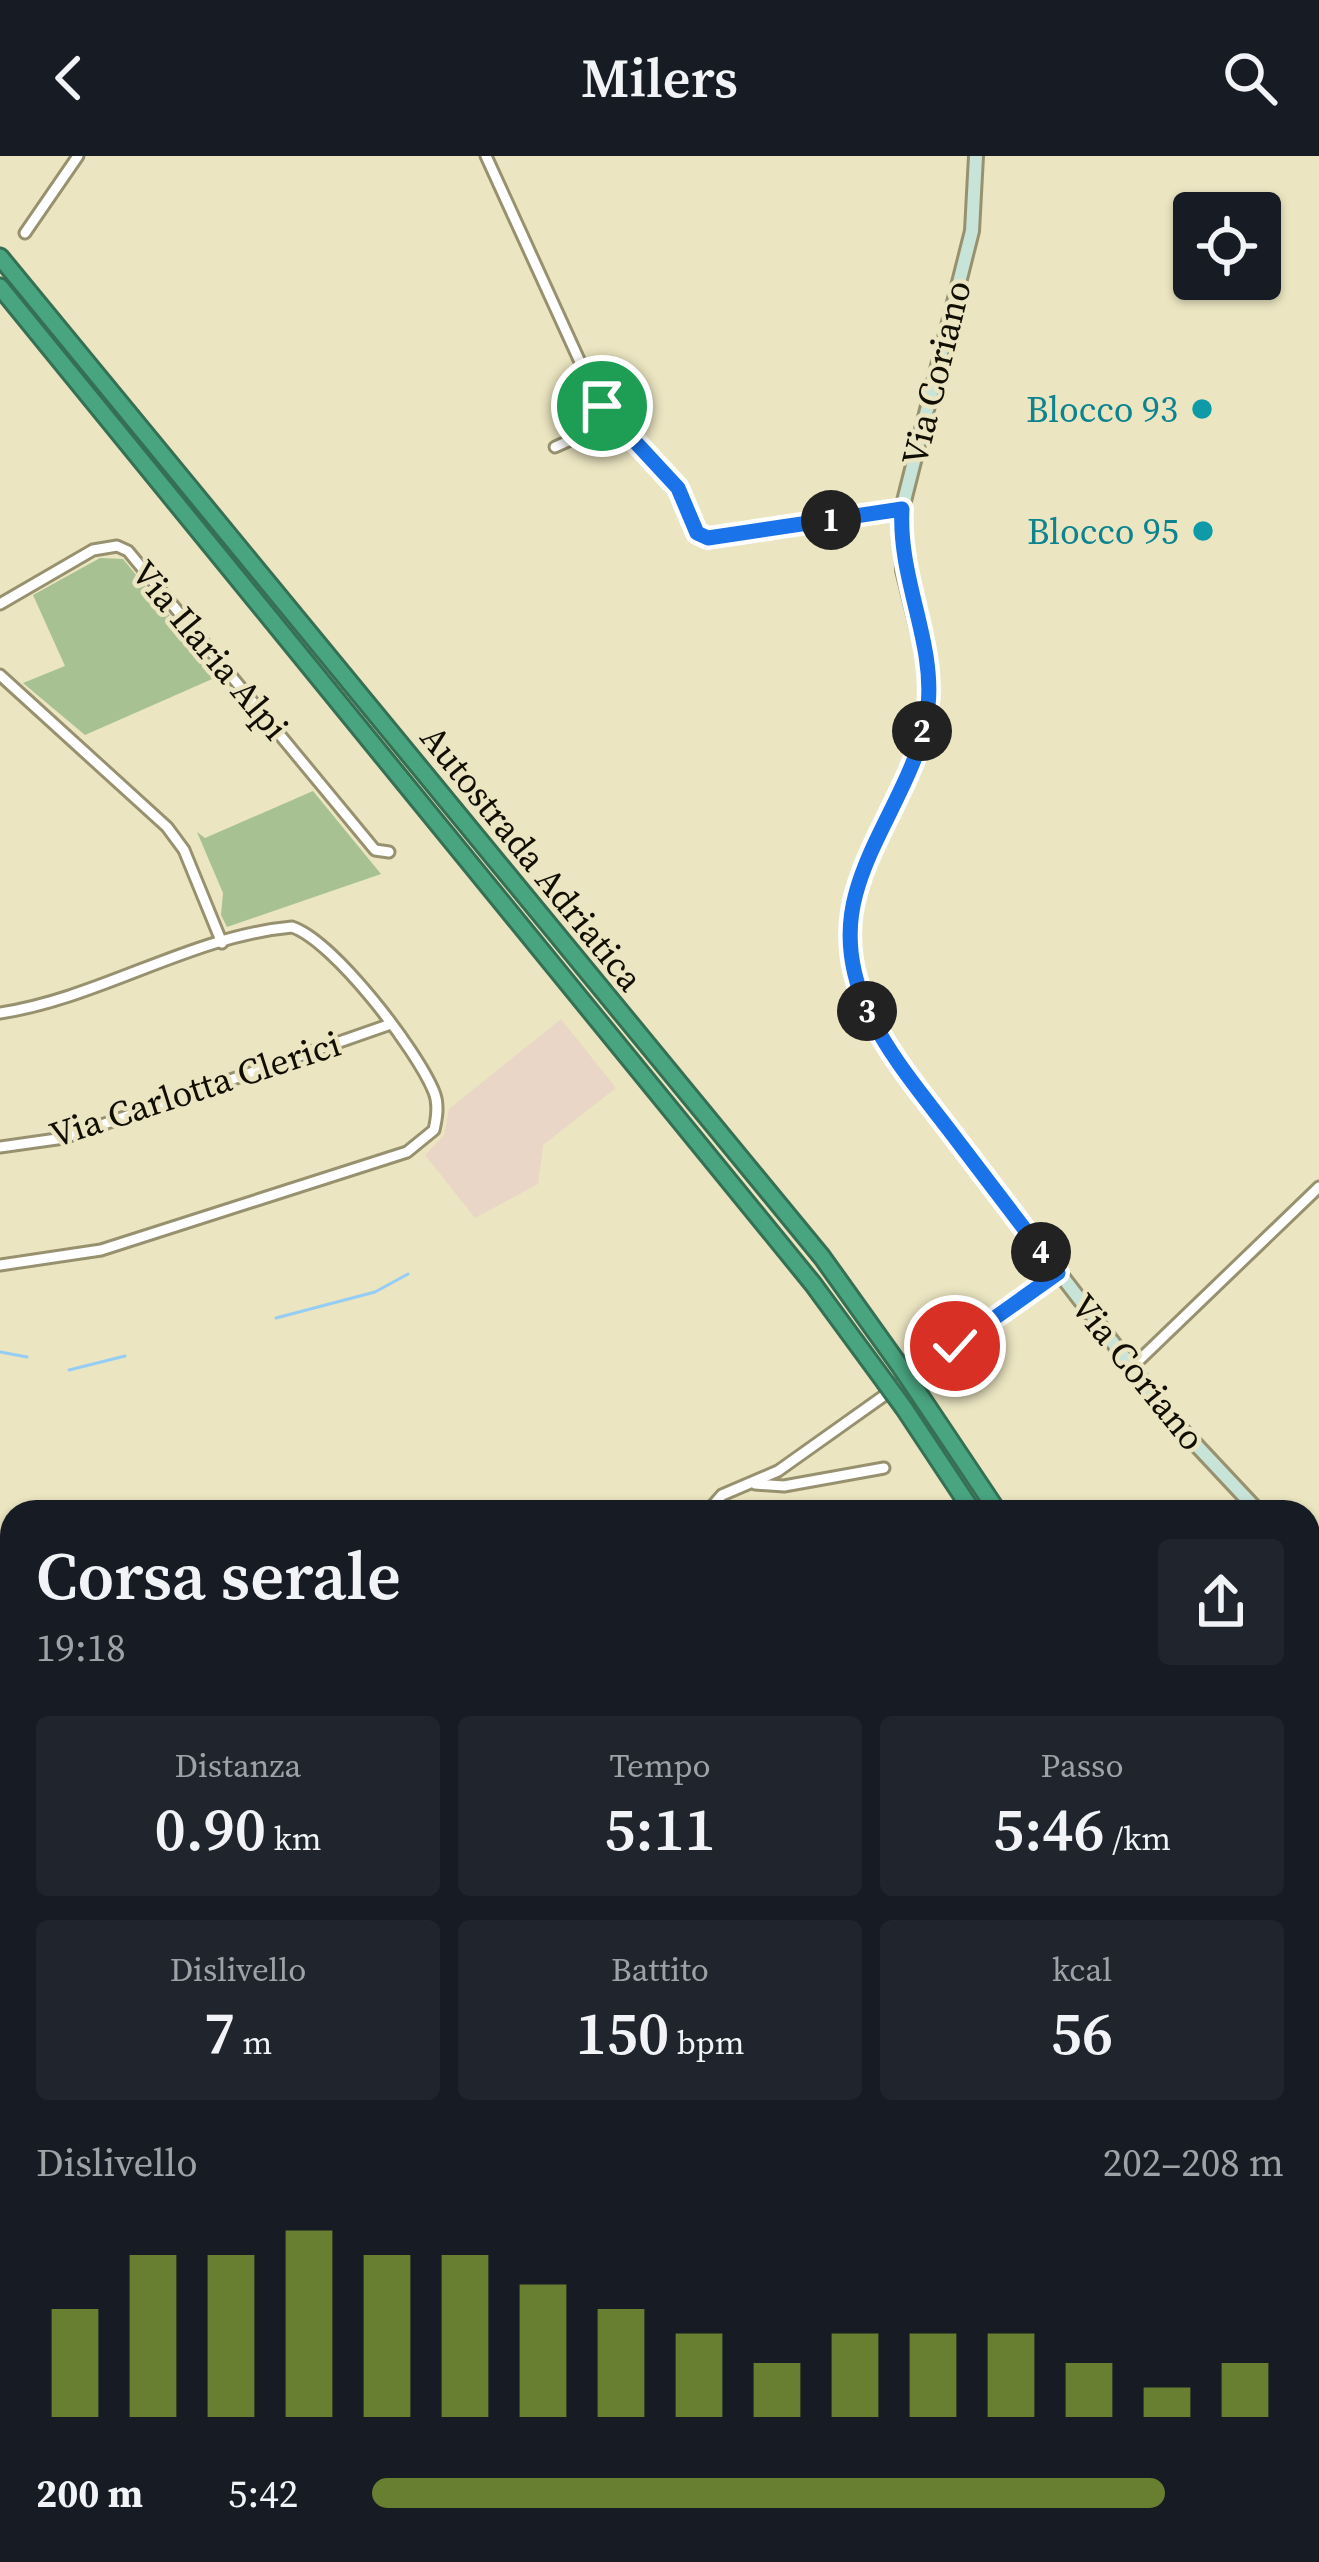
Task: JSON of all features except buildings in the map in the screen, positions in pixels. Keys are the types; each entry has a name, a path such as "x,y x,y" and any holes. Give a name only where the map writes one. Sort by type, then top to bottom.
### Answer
{"highway":[{"name":"Autostrada Adriatica","path":"0,257 822,1257 990,1500"},
{"name":"Autostrada Adriatica","path":"0,287 813,1284 966,1500"}],"main road":[{"name":"Via Coriano","path":"976,156 972,231 902,509 903,571 927,666 928,707 918,746 855,894 850,959 884,1045 1132,1367 1248,1500"}],"street":[{"path":"25,233 78,156"},
{"path":"486,156 591,386 613,421 678,488 697,533 708,538 902,509"},
{"path":"554,447 613,421"},
{"name":"Via Ilaria Alpi","path":"0,604 94,550 117,545 128,551 375,850 389,852"},
{"path":"0,675 167,826 184,850 222,943"},
{"path":"0,1013 41,1007 271,929 305,932 337,954 436,1096 436,1121 424,1143 407,1152 100,1250 0,1265"},
{"name":"Via Carlotta Clerici","path":"0,1147 64,1138 388,1025"},
{"path":"1132,1367 1319,1186"},
{"path":"718,1500 754,1484 1058,1273"},
{"path":"754,1484 784,1486 884,1468"}],"shaded area":[{"path":"561,1019 616,1088 543,1145 538,1184 475,1218 425,1155 444,1135 449,1109"}],"green space":[{"path":"100,558 123,559 219,676 85,735 23,683 65,666 33,595"},
{"path":"313,791 381,874 227,927 221,915 223,893 197,832 205,838"}],"waterway":[{"path":"276,1318 375,1292 408,1274"},
{"path":"0,1352 27,1357"},
{"path":"69,1370 125,1356"}],"place":[{"name":"Blocco 93","path":"1202,409"},
{"name":"Blocco 95","path":"1203,531"}],"route":[{"path":"602,406 678,488 697,533 708,538 902,509 903,571 927,666 928,707 918,746 855,894 848,930 850,959 859,993 884,1045 1058,1273 955,1346"}]}
